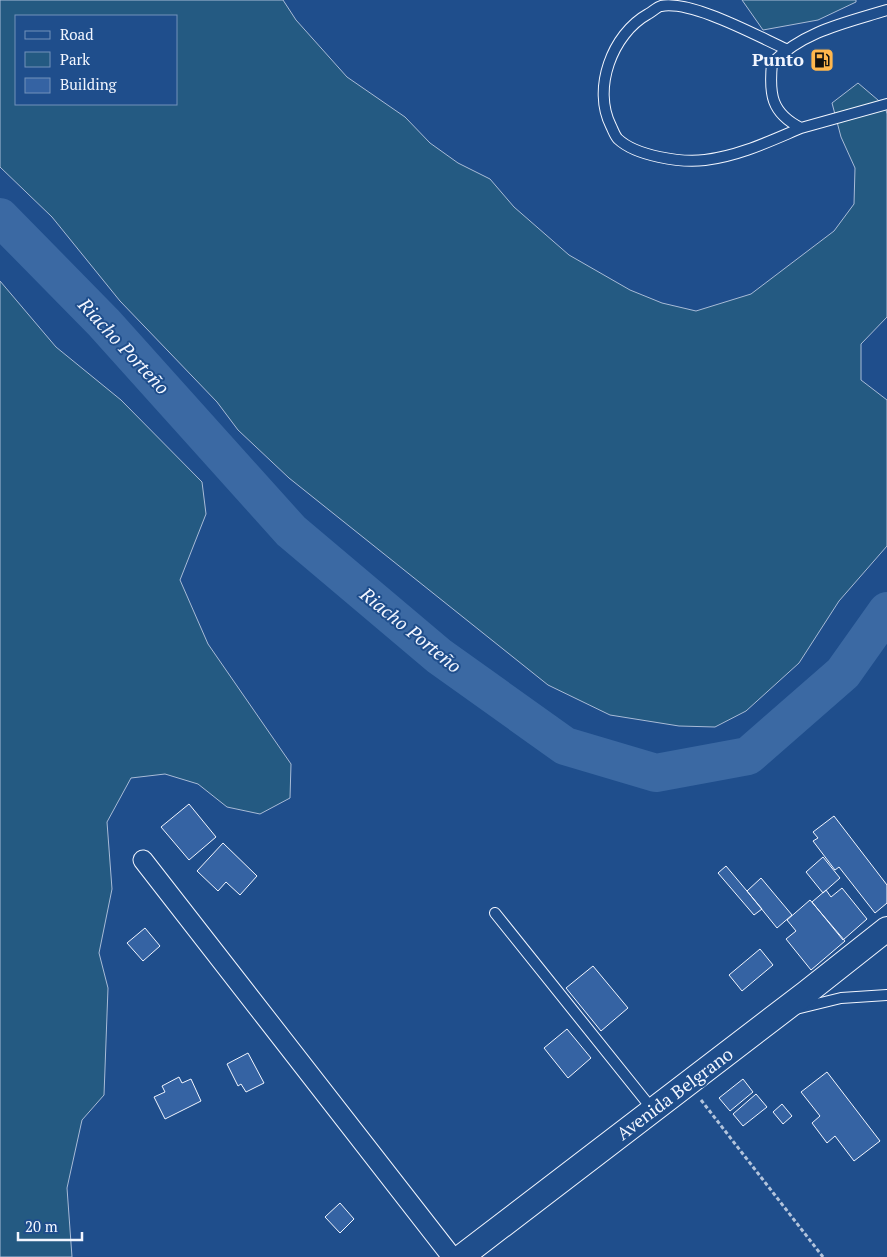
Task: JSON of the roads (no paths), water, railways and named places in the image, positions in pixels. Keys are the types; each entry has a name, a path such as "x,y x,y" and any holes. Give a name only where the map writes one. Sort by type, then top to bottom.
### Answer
{"street":[{"path":"143,860 452,1257"},
{"name":"Avenida Belgrano","path":"461,1257 783,1012 887,929"}],"lane":[{"path":"786,49 711,15 692,9 662,6 641,18 624,34 613,52 605,78 606,115 618,139 638,150 675,161 703,161 733,156 801,128 887,104"},
{"path":"801,128 785,119 775,105 772,90 772,63 786,49 815,33 887,10"},
{"path":"495,913 653,1110"},
{"path":"783,1012 841,998 887,995"}],"waterway":[{"name":"Riacho Porteño","path":"0,217 104,323 291,531 439,656 565,746 656,773 748,756 843,673 887,611"}],"place":[{"name":"Punto","path":"822,60"}]}
